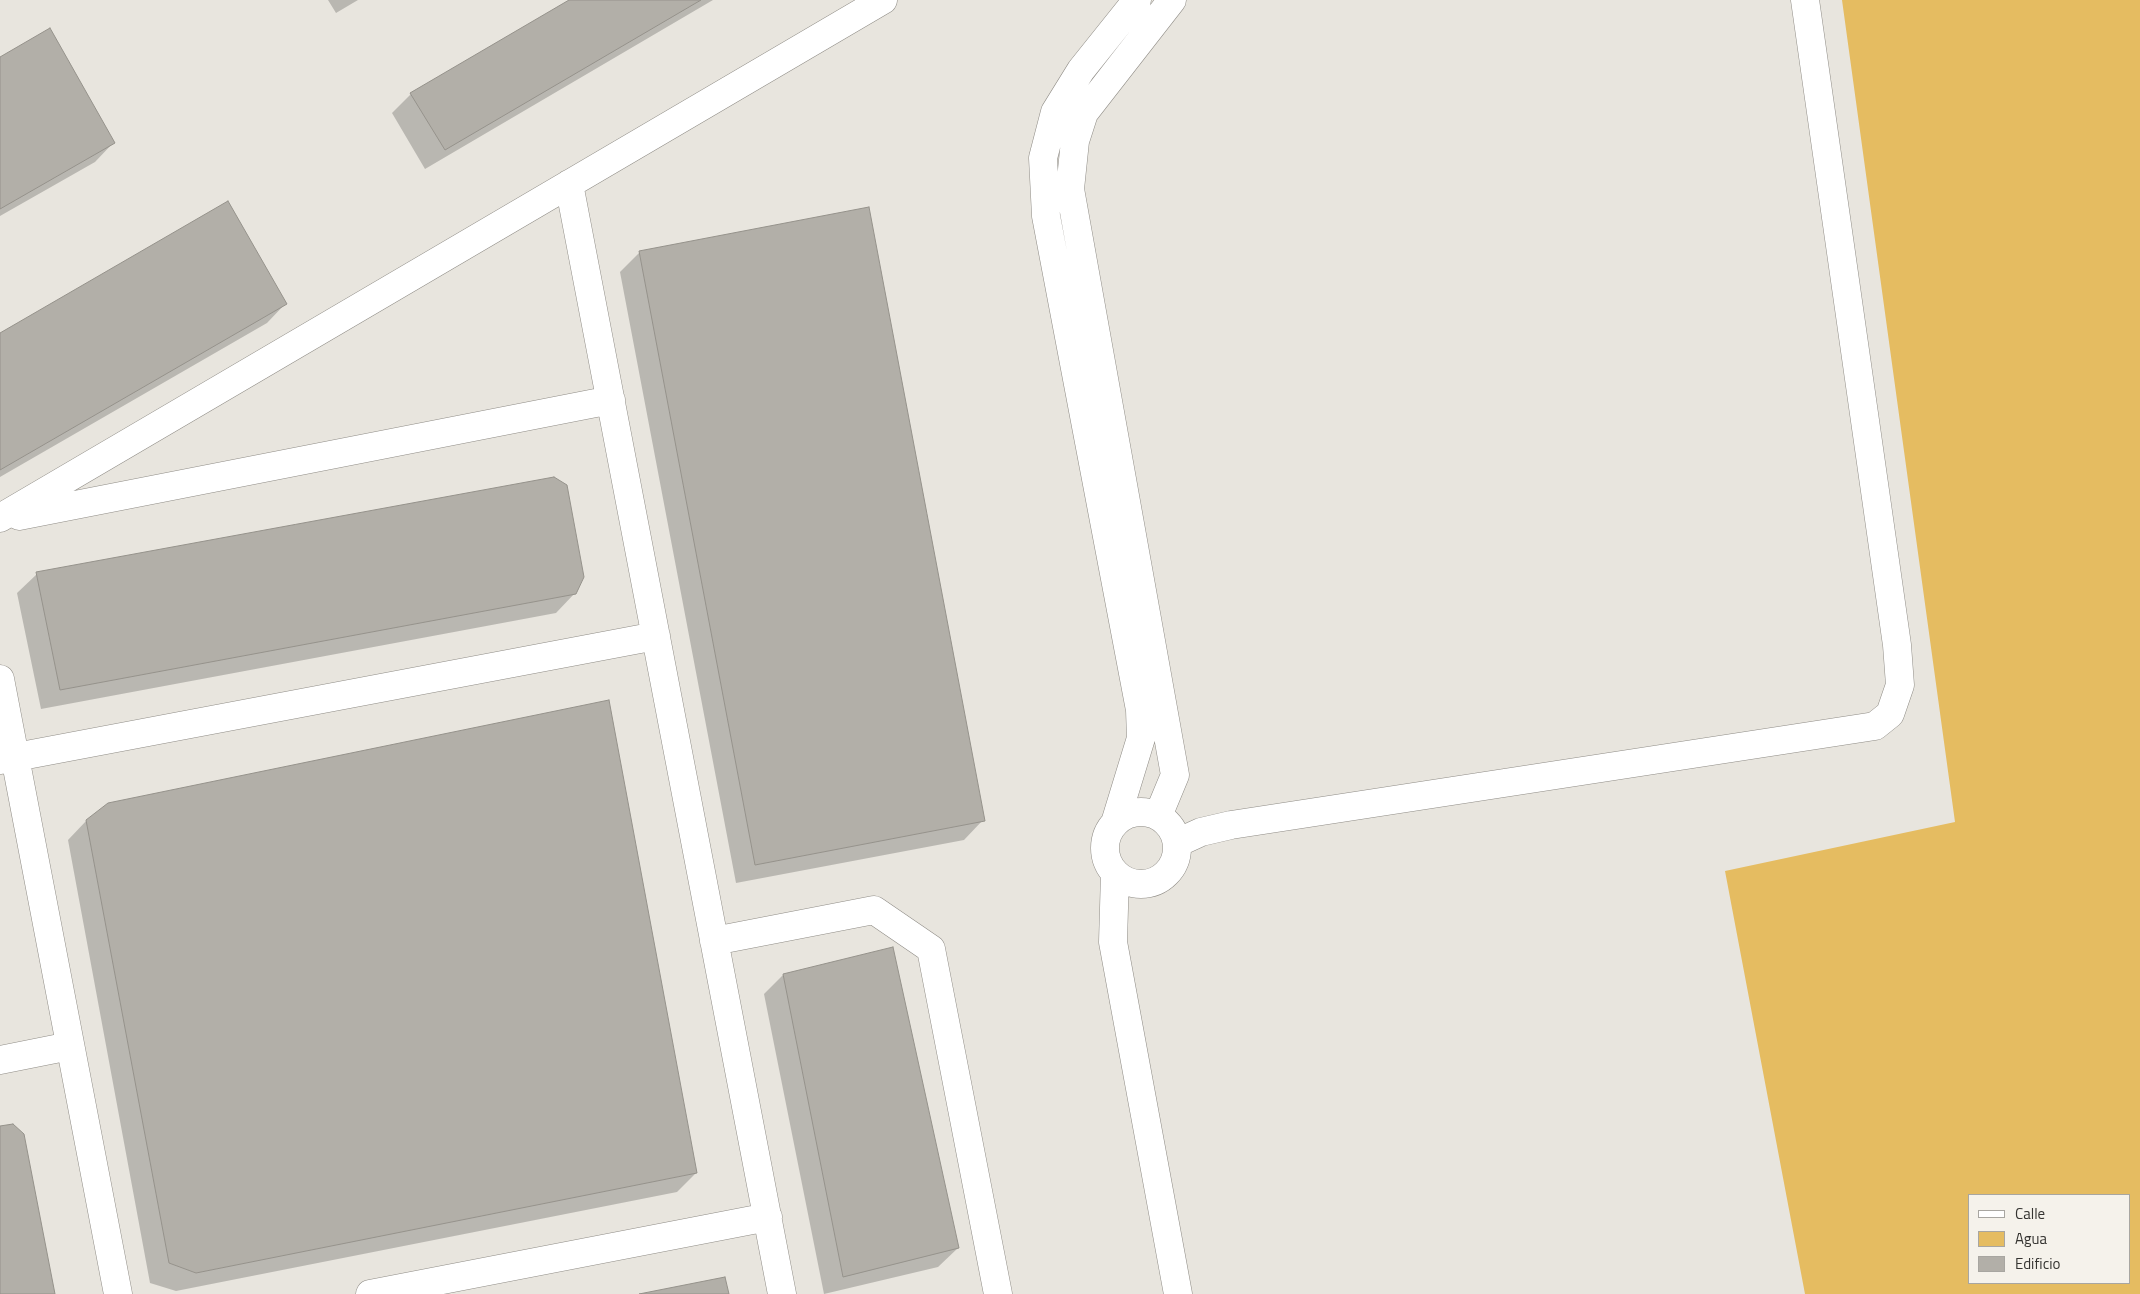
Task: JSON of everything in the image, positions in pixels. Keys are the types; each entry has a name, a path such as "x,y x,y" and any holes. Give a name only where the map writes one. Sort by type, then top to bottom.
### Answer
{"lane":[{"path":"0,519 883,0"},
{"path":"1137,0 1081,70 1055,112 1043,158 1046,216 1140,710 1141,738 1115,823 1106,839 1106,857 1115,874 1113,942 1178,1294"},
{"path":"1158,816 1175,775 1070,189 1075,140 1084,113 1172,0"},
{"path":"1177,843 1201,832 1231,825 1874,726 1890,714 1900,685 1897,645 1805,0"},
{"path":"569,184 782,1294"},
{"path":"0,519 611,400"},
{"path":"8,759 656,636"},
{"path":"0,680 8,759 70,1046 118,1294"},
{"path":"1115,823 1136,813 1158,816 1174,832 1177,843 1176,860 1167,874 1153,883 1140,885 1126,881 1115,874"},
{"path":"714,941 874,910 931,949 998,1294"},
{"path":"0,1060 70,1046"},
{"path":"370,1294 768,1217"}],"water":[{"path":"1842,0 2140,0 2140,1294 1805,1294 1725,871 1955,822"}],"building":[{"path":"569,0 701,0 445,150 410,93"},
{"path":"50,28 115,143 0,209 0,57"},
{"path":"228,201 287,304 0,470 0,333"},
{"path":"869,207 985,821 755,865 639,251"},
{"path":"554,477 567,485 584,577 576,594 60,690 36,572"},
{"path":"609,700 697,1173 196,1273 169,1263 86,820 108,803"},
{"path":"893,947 959,1248 843,1277 783,974"},
{"path":"13,1124 24,1134 55,1294 0,1294 0,1126"},
{"path":"725,1277 729,1294 639,1294"}]}
